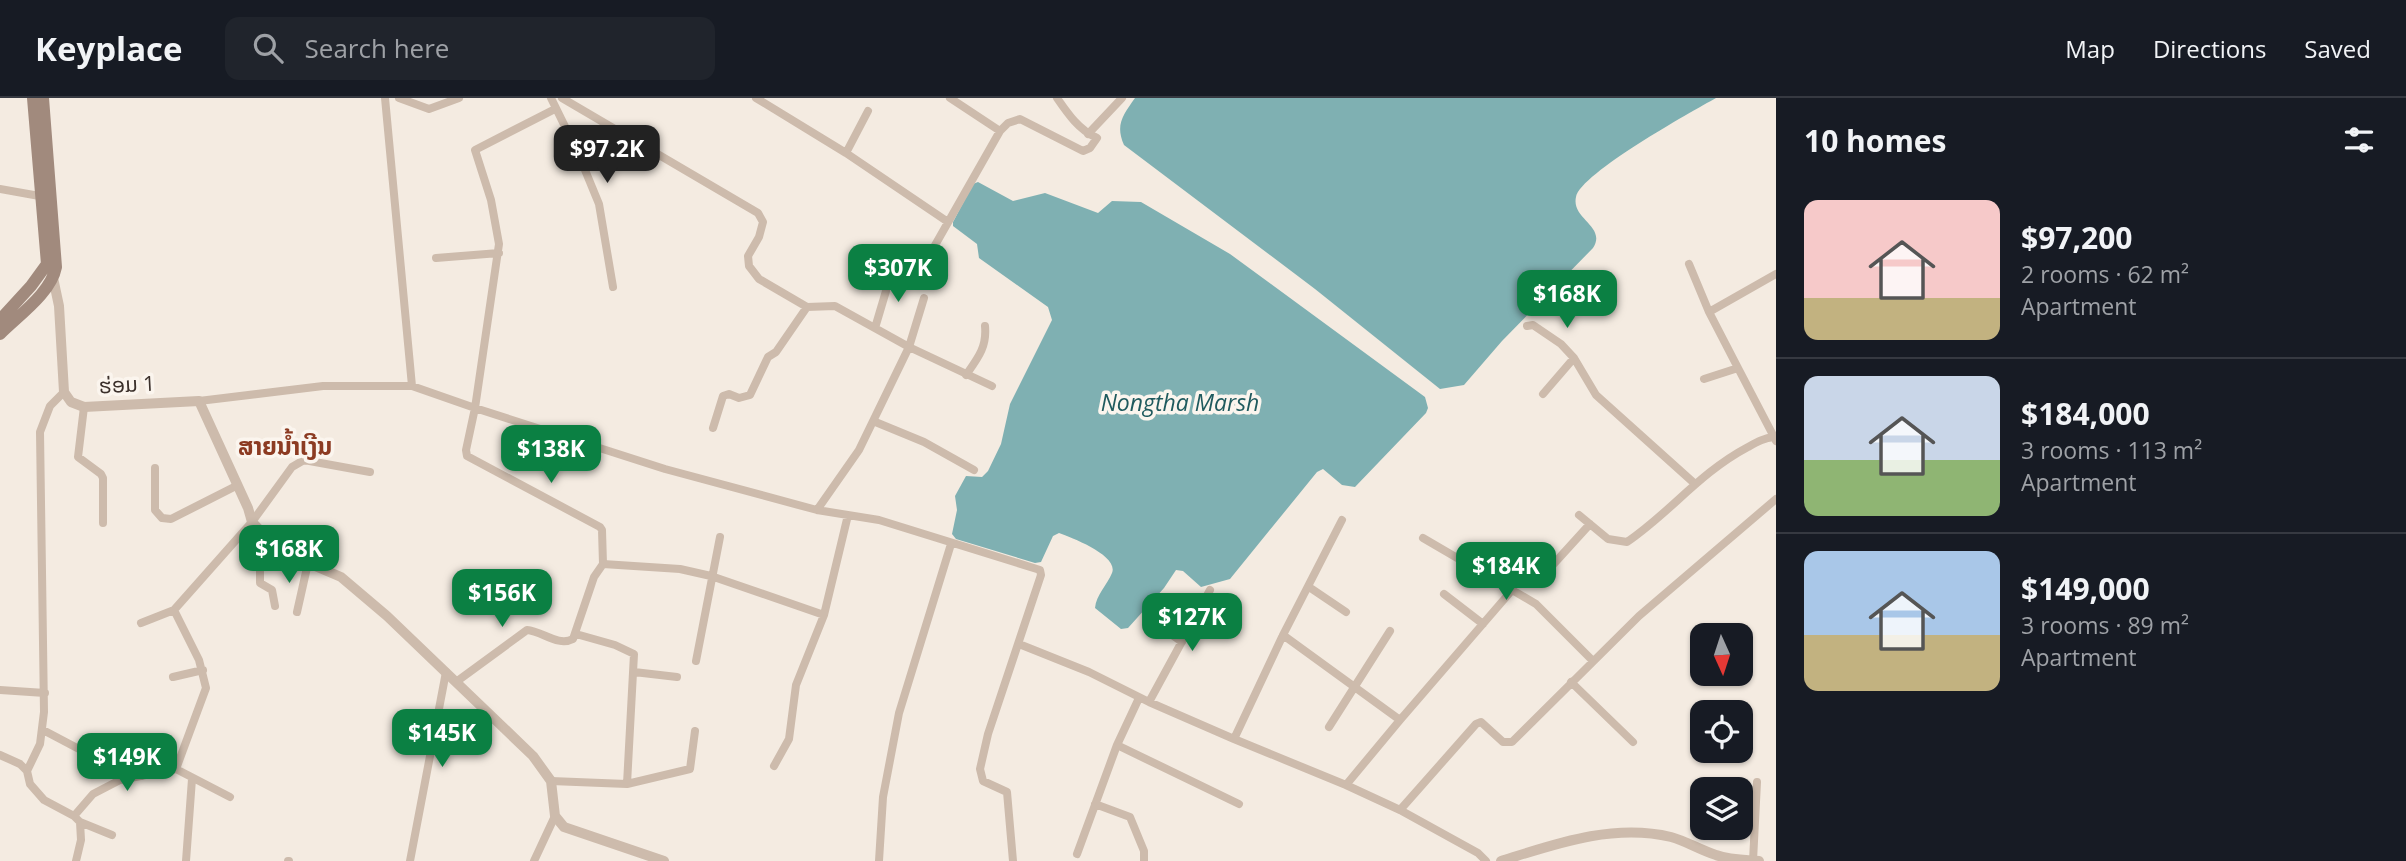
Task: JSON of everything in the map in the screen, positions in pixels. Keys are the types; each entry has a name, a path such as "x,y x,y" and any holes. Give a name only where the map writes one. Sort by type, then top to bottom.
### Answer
{"main road":[{"path":"0,334 56,267 33,98"},
{"path":"0,320 46,280 43,98"}],"street":[{"path":"385,98 412,386"},
{"path":"399,98 429,109 459,98"},
{"path":"551,98 579,153 599,204 613,287"},
{"path":"562,98 758,213 763,222 759,237 748,256 749,266 759,279 807,307 835,306 909,347 992,386"},
{"path":"756,98 846,153 948,222"},
{"path":"950,98 1000,131"},
{"path":"934,247 1000,131 1008,122 1020,120 1083,150 1090,148 1097,138 1088,134 1071,118 1057,98"},
{"path":"1088,134 1122,98"},
{"path":"456,682 527,630 567,643 576,634 594,577 603,564 600,527 467,456 466,450 499,253 491,200 475,150 555,109"},
{"path":"846,153 868,111"},
{"path":"0,190 46,197"},
{"path":"436,258 499,253"},
{"path":"1689,264 1709,312 1775,439"},
{"path":"1709,312 1776,274"},
{"path":"875,328 885,299 884,277"},
{"path":"27,771 36,754 43,730 45,693 40,432 50,406 64,392 59,306 46,280"},
{"path":"817,510 859,450 909,347 924,298"},
{"path":"713,428 723,397 729,394 740,398 750,395 768,357 776,352 807,307"},
{"path":"1527,326 1533,325 1560,344 1574,358 1596,395 1694,483"},
{"path":"966,375 982,353 985,326"},
{"path":"1543,394 1574,358"},
{"path":"1704,379 1738,368"},
{"path":"534,861 555,816 551,781 533,757 387,616 341,577 308,563 268,540 252,522 199,401 323,386 412,386 665,469 817,510 879,520 1041,571 988,734 980,769 982,781 1007,792 1013,861"},
{"name":"ຮ່ອມ 1","path":"64,392 71,402 84,407 199,401"},
{"path":"84,407 78,457 101,474 103,523"},
{"path":"873,421 924,442 974,470"},
{"path":"1579,515 1608,538 1627,542 1694,483 1729,457 1766,438 1775,439"},
{"path":"141,623 174,610 252,522 292,467 304,460 370,472"},
{"path":"155,468 155,510 162,519 171,519 238,485"},
{"path":"1400,810 1476,724 1481,722 1503,742 1512,742 1639,616 1776,499"},
{"path":"774,766 789,739 796,685 824,615 848,515"},
{"path":"1234,739 1342,520"},
{"path":"1550,568 1590,524"},
{"path":"696,661 720,537"},
{"path":"1423,538 1536,604 1593,662"},
{"path":"268,540 260,551 260,583 272,590 275,606"},
{"path":"879,861 883,797 899,713 951,544"},
{"path":"297,612 308,563"},
{"path":"603,564 680,569 711,576 824,615"},
{"path":"1310,587 1346,612"},
{"path":"1346,785 1513,589"},
{"path":"1149,702 1210,590"},
{"path":"1444,594 1483,624"},
{"path":"174,610 203,670 206,688 176,769"},
{"path":"1147,617 1182,642"},
{"path":"1329,727 1390,631"},
{"path":"576,634 634,653 627,784"},
{"path":"1283,635 1400,720"},
{"path":"1019,644 1089,672 1139,698 1400,810 1468,847 1486,861"},
{"path":"173,677 203,670"},
{"path":"410,861 446,672"},
{"path":"634,672 677,677"},
{"path":"1571,682 1633,741"},
{"path":"0,690 45,693"},
{"path":"1077,854 1117,745 1139,698"},
{"path":"43,730 79,749"},
{"path":"551,781 627,784 690,769 695,731"},
{"path":"136,742 142,776"},
{"path":"1117,745 1239,804"},
{"path":"0,755 20,764 27,771 30,784 44,800 112,835"},
{"path":"76,861 81,840 77,819 98,792 120,780 176,769 230,797"},
{"path":"186,861 192,779"},
{"path":"1754,861 1757,782"},
{"path":"1095,804 1130,817 1144,851 1144,861"},
{"path":"555,816 564,827 571,830 664,861"},
{"path":"1501,861 1595,835 1636,832 1670,837 1718,856 1759,861"}],"water":[{"path":"1135,98 1716,98 1638,144 1582,186 1576,197 1576,205 1596,234 1593,248 1502,341 1464,385 1440,389 1315,289 1124,145 1120,126"},
{"name":"Nongtha Marsh","path":"978,182 1013,201 1045,193 1098,213 1112,201 1141,202 1230,254 1425,397 1428,408 1426,413 1355,487 1342,485 1323,469 1317,472 1230,579 1201,587 1183,571 1176,570 1164,588 1128,628 1121,629 1095,608 1097,599 1112,573 1112,567 1109,560 1093,548 1059,533 1053,536 1041,562 1035,563 956,539 952,534 957,510 955,496 966,476 982,477 988,471 1001,444 1010,404 1052,320 1048,307 979,258 977,244 953,226 973,184"}],"district":[{"name":"ສາຍນ້ຳເງີນ","path":"285,447"}]}
